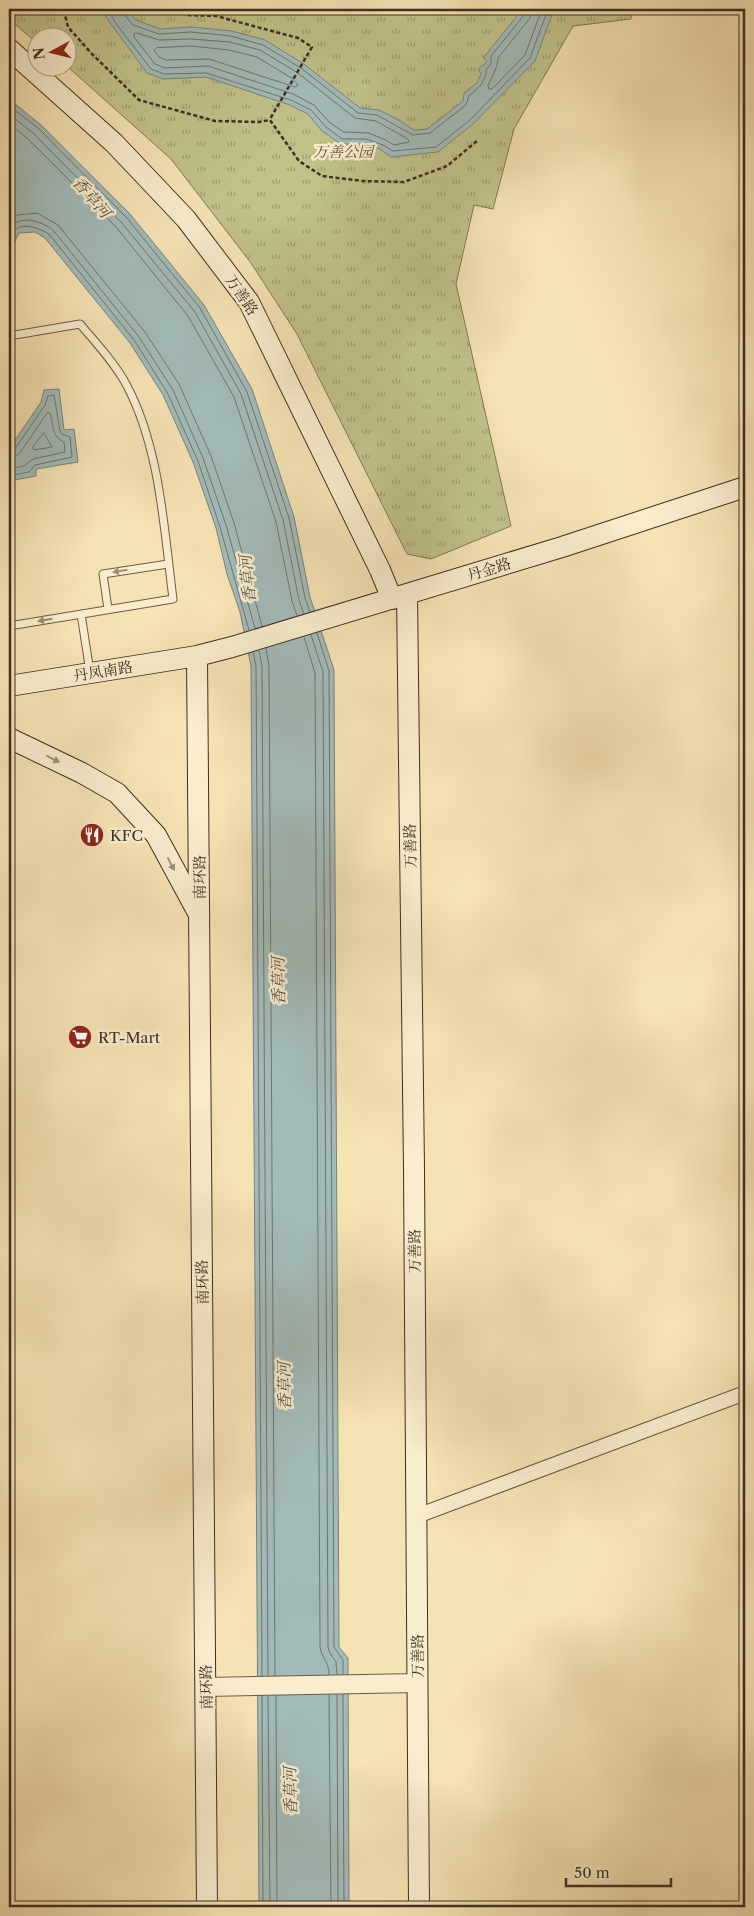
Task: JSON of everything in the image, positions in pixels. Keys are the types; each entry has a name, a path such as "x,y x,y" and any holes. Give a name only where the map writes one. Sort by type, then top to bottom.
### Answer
{"main road":[{"name":"万善路","path":"9,49 114,143 186,219 250,302 380,570 399,597 416,1516 419,1907"},
{"name":"丹金路","path":"232,647 562,547 745,487"},
{"name":"丹凤南路","path":"9,686 197,656 232,647"},
{"name":"南环路","path":"197,656 208,1907"},
{"path":"9,738 82,773 117,793 156,835 199,915"}],"street":[{"path":"416,1516 745,1393"},
{"path":"206,1687 418,1683"}],"lane":[{"path":"9,336 80,324 109,358 126,384 142,421 154,462 173,599 9,626"},
{"path":"108,609 103,574 168,564"},
{"path":"81,614 90,673"}],"path":[{"path":"71,9 63,10 68,26 91,53 139,100 215,121 259,122 270,120 312,47 298,38 216,16 187,14 168,9"},
{"path":"270,120 299,161 322,176 362,181 404,182 447,166 478,140"}],"green space":[{"name":"万善公园","path":"9,9 632,9 631,19 573,26 514,129 493,209 474,205 456,284 511,526 431,559 407,554 297,334 251,263 171,159 78,76 78,28 28,28 28,35 9,19"}],"water":[{"path":"102,9 126,9 136,20 160,29 191,27 232,31 265,40 304,64 360,108 379,110 414,130 427,129 463,101 464,93 477,83 481,74 478,69 487,62 484,57 521,11 520,9 554,9 535,61 473,124 438,152 391,157 380,149 365,144 341,144 322,131 308,114 290,105 206,77 163,79 147,73"},
{"name":"香草河","path":"9,99 41,125 130,214 204,305 252,389 294,517 310,597 334,670 339,1647 348,1658 349,1907 259,1907 251,666 240,612 227,574 216,528 193,462 163,395 130,343 45,238 35,232 19,233 9,253"},
{"path":"59,389 64,430 74,429 78,462 36,469 36,476 9,481 9,449 41,402 44,390"}],"place":[{"name":"KFC","path":"92,835"},
{"name":"RT-Mart","path":"80,1037"}]}
